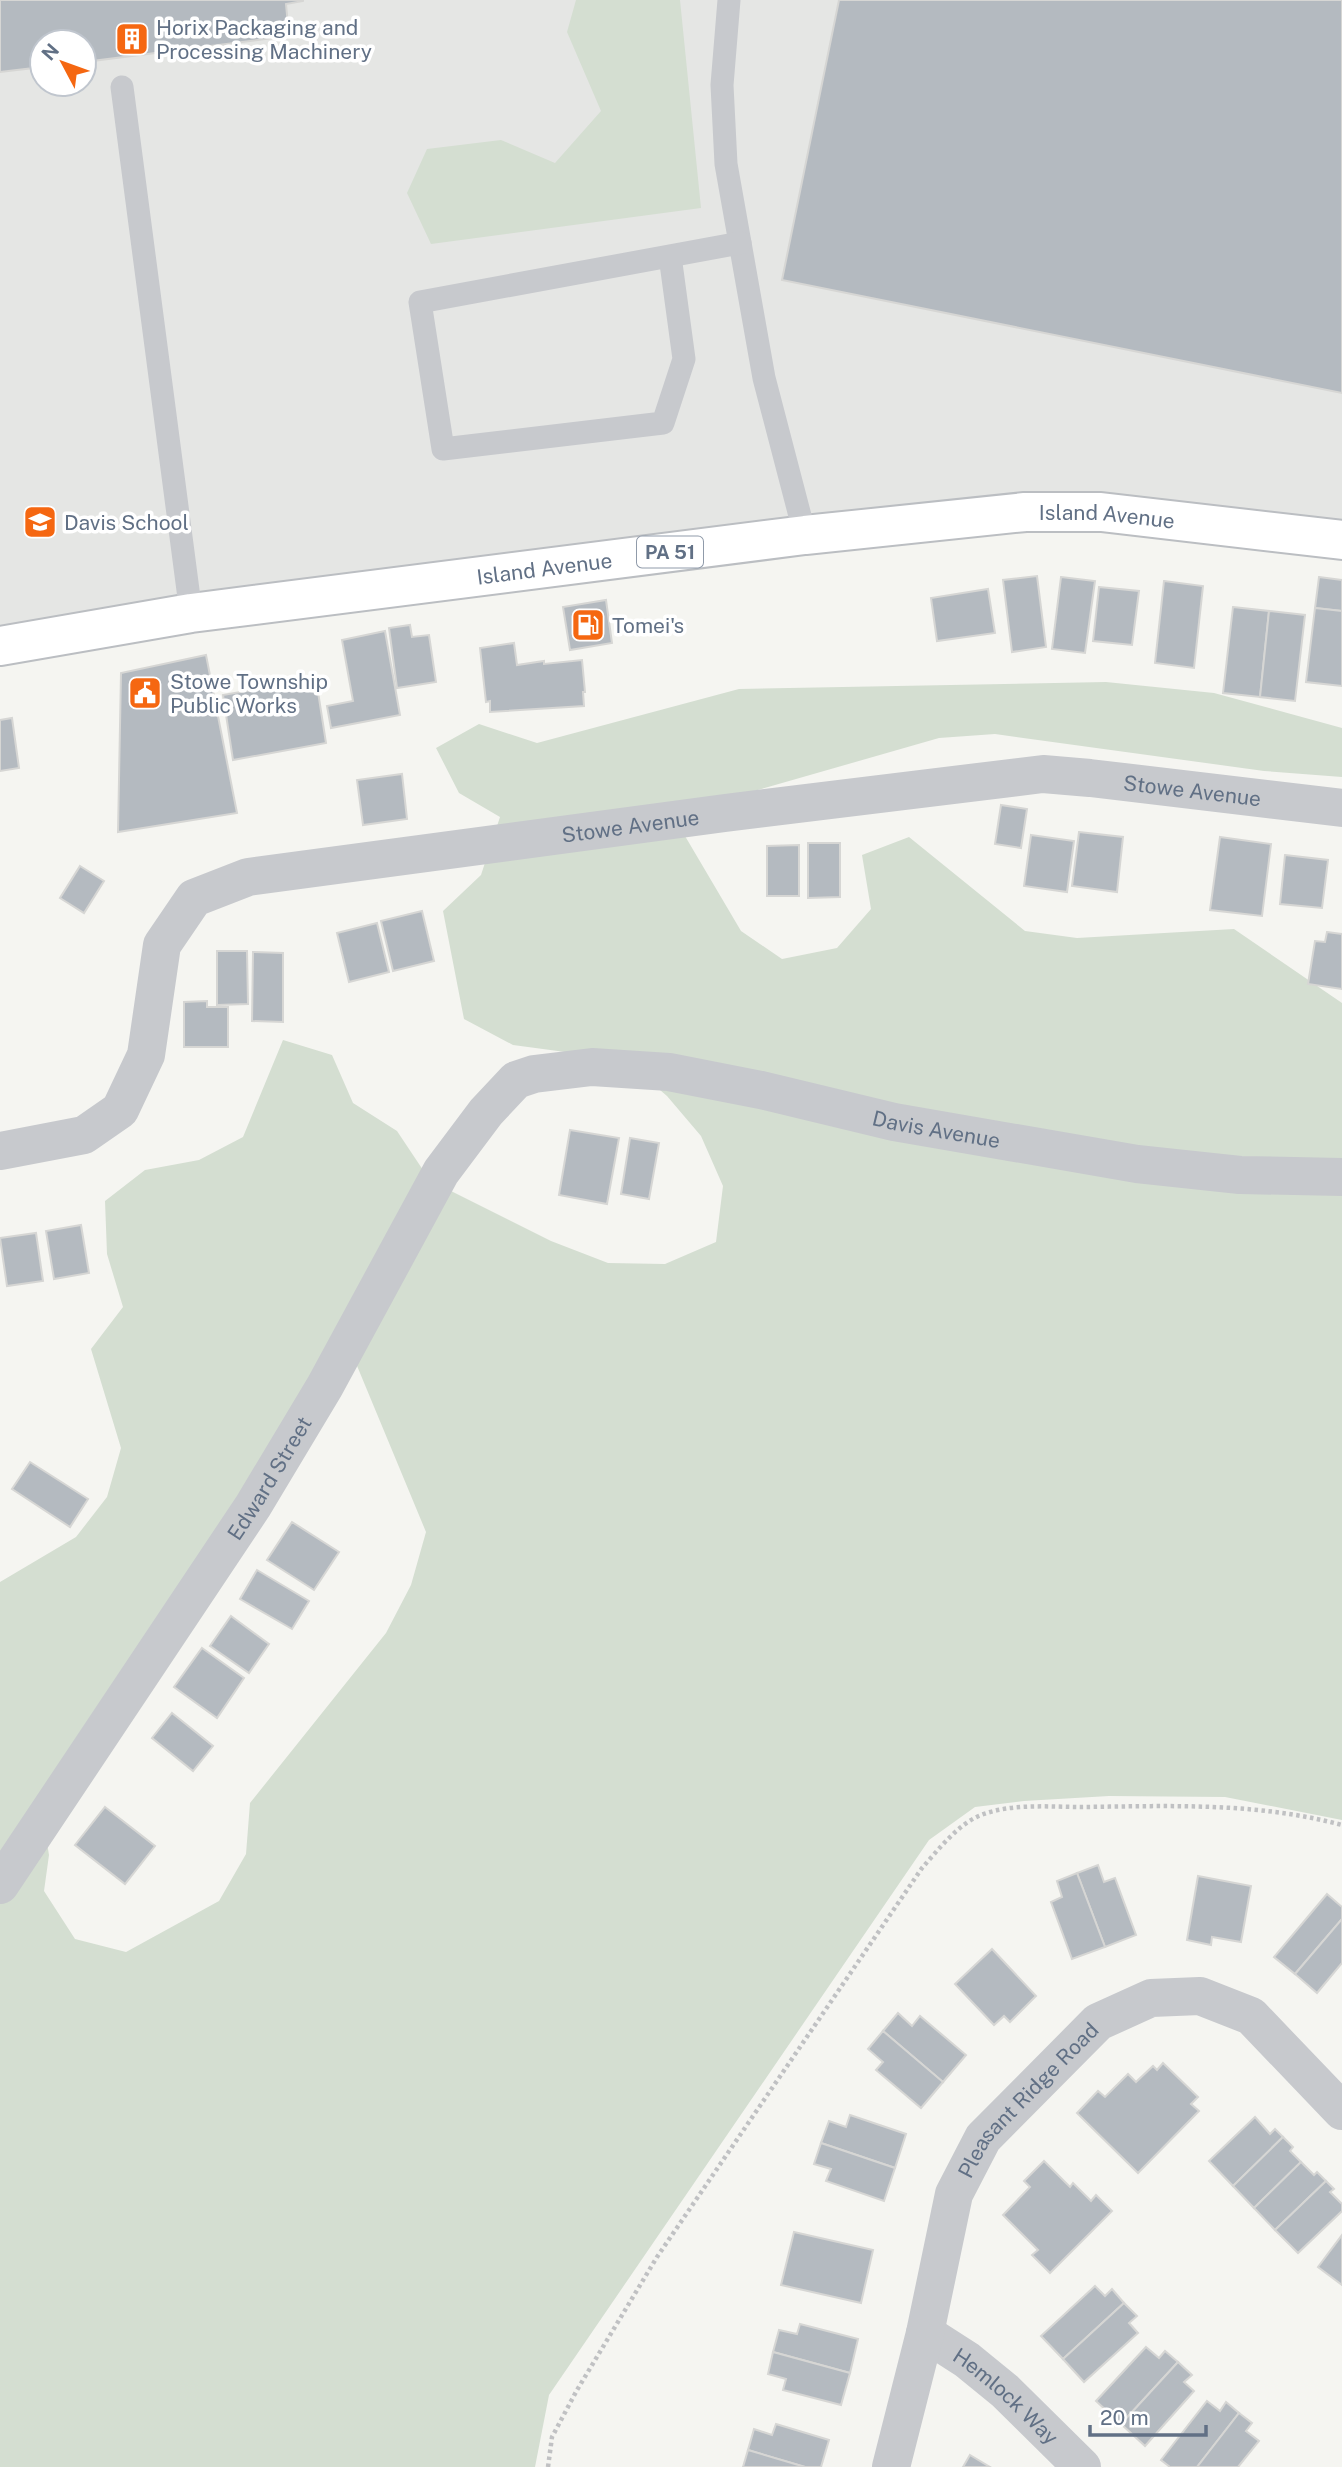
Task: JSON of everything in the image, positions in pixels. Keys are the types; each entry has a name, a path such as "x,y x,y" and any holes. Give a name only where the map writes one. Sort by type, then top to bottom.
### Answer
{"main road":[{"name":"Island Avenue","path":"0,646 191,613 805,535 1025,513 1101,512 1342,540"}],"street":[{"name":"Stowe Avenue","path":"0,1151 84,1135 120,1110 146,1055 162,945 194,898 248,877 725,813 1043,774 1342,808"},
{"name":"Davis Avenue","path":"534,1074 592,1067 669,1072 761,1090 894,1122 1137,1164 1240,1175 1342,1177"},
{"name":"Edward Street","path":"0,1885 253,1506 325,1386 441,1171 486,1112 516,1080 534,1074"},
{"name":"Pleasant Ridge Road","path":"891,2467 925,2333 954,2194 983,2138 1098,2022 1151,1998 1200,1996 1251,2016 1342,2110"},
{"name":"Hemlock Way","path":"925,2333 967,2360 1005,2391 1082,2467"}],"lane":[{"path":"729,0 722,85 726,164 764,378 805,535"},
{"path":"122,87 191,613"},
{"path":"670,256 684,359 663,423 443,449 420,303 670,256 740,243"}],"path":[{"path":"548,2467 552,2437 657,2257 922,1868 949,1837 980,1815 1018,1808 1213,1805 1317,1818 1342,1825"}],"shaded area":[{"path":"0,0 1342,0 1342,540 1101,512 0,646"},
{"path":"576,0 680,0 701,208 431,244 407,193 427,149 501,140 555,163 601,111 567,32"},
{"path":"1106,682 1214,693 1342,728 1342,777 1264,771 995,734 939,738 723,800 685,836 741,931 782,959 837,948 871,909 862,855 909,837 1025,931 1077,938 1234,929 1342,1003 1342,1820 1225,1797 1109,1796 975,1807 929,1840 549,2395 535,2467 0,2467 0,1582 76,1537 107,1497 121,1448 91,1349 123,1307 107,1254 105,1201 145,1170 199,1160 243,1137 283,1040 332,1055 353,1103 397,1131 425,1173 263,1470 40,1801 49,1855 44,1891 75,1939 126,1952 219,1901 246,1854 250,1803 386,1633 411,1585 426,1532 355,1361 445,1188 551,1241 608,1263 665,1264 716,1242 723,1186 701,1136 667,1096 625,1060 513,1045 464,1019 443,911 481,875 500,817 459,793 436,748 479,724 537,743 739,689"}],"building":[{"name":"Horix Packaging and Processing Machinery","path":"0,0 303,0 286,4 289,36 98,60 98,28 28,28 28,69 0,72"},
{"path":"839,0 1342,0 1342,393 782,280"},
{"path":"1037,576 1046,647 1012,652 1003,580"},
{"path":"1061,577 1095,581 1085,653 1052,649"},
{"path":"1319,577 1342,580 1342,611 1315,608"},
{"path":"1164,581 1203,586 1194,668 1155,663"},
{"path":"1099,587 1139,591 1132,645 1093,641"},
{"path":"988,589 995,633 937,641 931,598"},
{"name":"Tomei's","path":"606,600 612,643 570,650 563,607"},
{"path":"1233,607 1269,611 1260,697 1223,693"},
{"path":"1315,608 1342,611 1342,686 1306,682"},
{"path":"1269,611 1305,615 1295,701 1260,697"},
{"path":"410,625 412,637 429,635 436,682 397,688 389,628"},
{"path":"385,631 400,715 331,728 327,706 353,701 342,640"},
{"path":"514,643 517,665 582,660 584,706 490,712 490,701 486,702 480,648"},
{"path":"206,655 237,813 118,832 121,673"},
{"path":"316,679 326,743 233,760 223,695"},
{"path":"12,718 19,768 0,771 0,720"},
{"path":"402,774 407,819 363,825 357,780"},
{"path":"1001,805 1027,809 1021,848 995,844"},
{"path":"1079,832 1123,837 1117,892 1072,886"},
{"path":"1031,835 1074,841 1067,892 1024,886"},
{"path":"1220,837 1271,844 1262,916 1210,910"},
{"path":"808,843 840,843 840,897 808,898"},
{"path":"799,845 799,896 767,896 767,846"},
{"path":"1285,855 1328,860 1322,908 1280,904"},
{"path":"80,866 104,881 84,913 60,898"},
{"path":"422,911 434,961 393,971 381,921"},
{"path":"377,923 389,972 349,982 337,933"},
{"path":"1327,932 1342,934 1342,989 1308,984 1315,941 1325,942"},
{"path":"217,951 247,951 248,1004 217,1005"},
{"path":"253,952 283,953 283,1022 252,1021"},
{"path":"207,1001 207,1007 228,1007 228,1047 184,1047 184,1002"},
{"path":"570,1130 619,1138 607,1204 559,1195"},
{"path":"630,1138 659,1143 649,1199 621,1194"},
{"path":"81,1225 89,1273 54,1279 46,1231"},
{"path":"36,1233 43,1281 7,1286 0,1238"},
{"path":"30,1462 88,1499 70,1527 12,1489"},
{"path":"292,1522 339,1552 314,1590 267,1560"},
{"path":"257,1570 309,1601 292,1629 240,1599"},
{"path":"231,1616 269,1644 249,1673 210,1646"},
{"path":"202,1648 244,1678 217,1718 174,1687"},
{"path":"172,1713 213,1746 193,1771 152,1738"},
{"path":"105,1807 155,1846 125,1884 75,1845"},
{"path":"1098,1865 1104,1882 1115,1878 1136,1935 1105,1947 1077,1873"},
{"path":"1077,1873 1105,1947 1072,1959 1051,1902 1062,1897 1057,1881"},
{"path":"1198,1876 1251,1886 1241,1942 1212,1937 1211,1945 1187,1940"},
{"path":"1327,1894 1342,1907 1342,1919 1295,1974 1274,1957"},
{"path":"1342,1919 1342,1963 1317,1993 1295,1974"},
{"path":"992,1949 1036,1996 1010,2022 1004,2016 994,2025 955,1984"},
{"path":"898,2013 912,2026 920,2016 966,2055 943,2082 883,2031"},
{"path":"883,2031 943,2082 921,2108 876,2070 883,2062 868,2049"},
{"path":"1163,2063 1198,2097 1191,2104 1199,2111 1138,2173 1077,2113 1098,2091 1105,2097 1128,2074 1136,2082 1153,2066 1157,2070"},
{"path":"850,2115 906,2134 895,2168 821,2143 829,2121 846,2127"},
{"path":"1255,2117 1270,2134 1275,2129 1283,2137 1233,2186 1209,2161"},
{"path":"1283,2137 1293,2147 1290,2151 1301,2162 1254,2208 1233,2186"},
{"path":"821,2143 895,2168 884,2201 826,2181 831,2169 814,2164"},
{"path":"1044,2161 1070,2187 1073,2183 1091,2201 1096,2195 1112,2211 1050,2273 1032,2255 1038,2250 1003,2215 1030,2187 1024,2181"},
{"path":"1301,2162 1314,2175 1317,2172 1326,2181 1275,2230 1254,2208"},
{"path":"1326,2181 1334,2189 1330,2192 1342,2204 1342,2211 1298,2253 1275,2230"},
{"path":"794,2232 873,2250 861,2303 781,2285"},
{"path":"1342,2235 1342,2285 1318,2267"},
{"path":"1095,2286 1105,2296 1112,2289 1124,2303 1063,2359 1041,2336"},
{"path":"1124,2303 1137,2316 1129,2323 1138,2333 1084,2382 1063,2359"},
{"path":"800,2324 858,2339 850,2373 773,2352 779,2330 797,2334"},
{"path":"1146,2347 1159,2358 1165,2351 1178,2362 1121,2424 1096,2401"},
{"path":"773,2352 850,2373 841,2405 783,2390 786,2379 768,2374"},
{"path":"1178,2362 1192,2375 1184,2382 1194,2391 1145,2446 1121,2424"},
{"path":"1207,2401 1220,2411 1226,2402 1239,2413 1197,2467 1170,2467 1161,2460"},
{"path":"1239,2413 1252,2423 1246,2431 1259,2441 1238,2467 1197,2467"},
{"path":"776,2424 829,2440 821,2467 805,2467 748,2450 754,2429 772,2435"},
{"path":"748,2450 805,2467 743,2467"},
{"path":"970,2455 990,2467 963,2467"}],"place":[{"name":"Horix Packaging and Processing Machinery","path":"132,39"},
{"name":"Davis School","path":"40,522"},
{"name":"Tomei's","path":"588,625"},
{"name":"Stowe Township Public Works","path":"145,693"}]}
